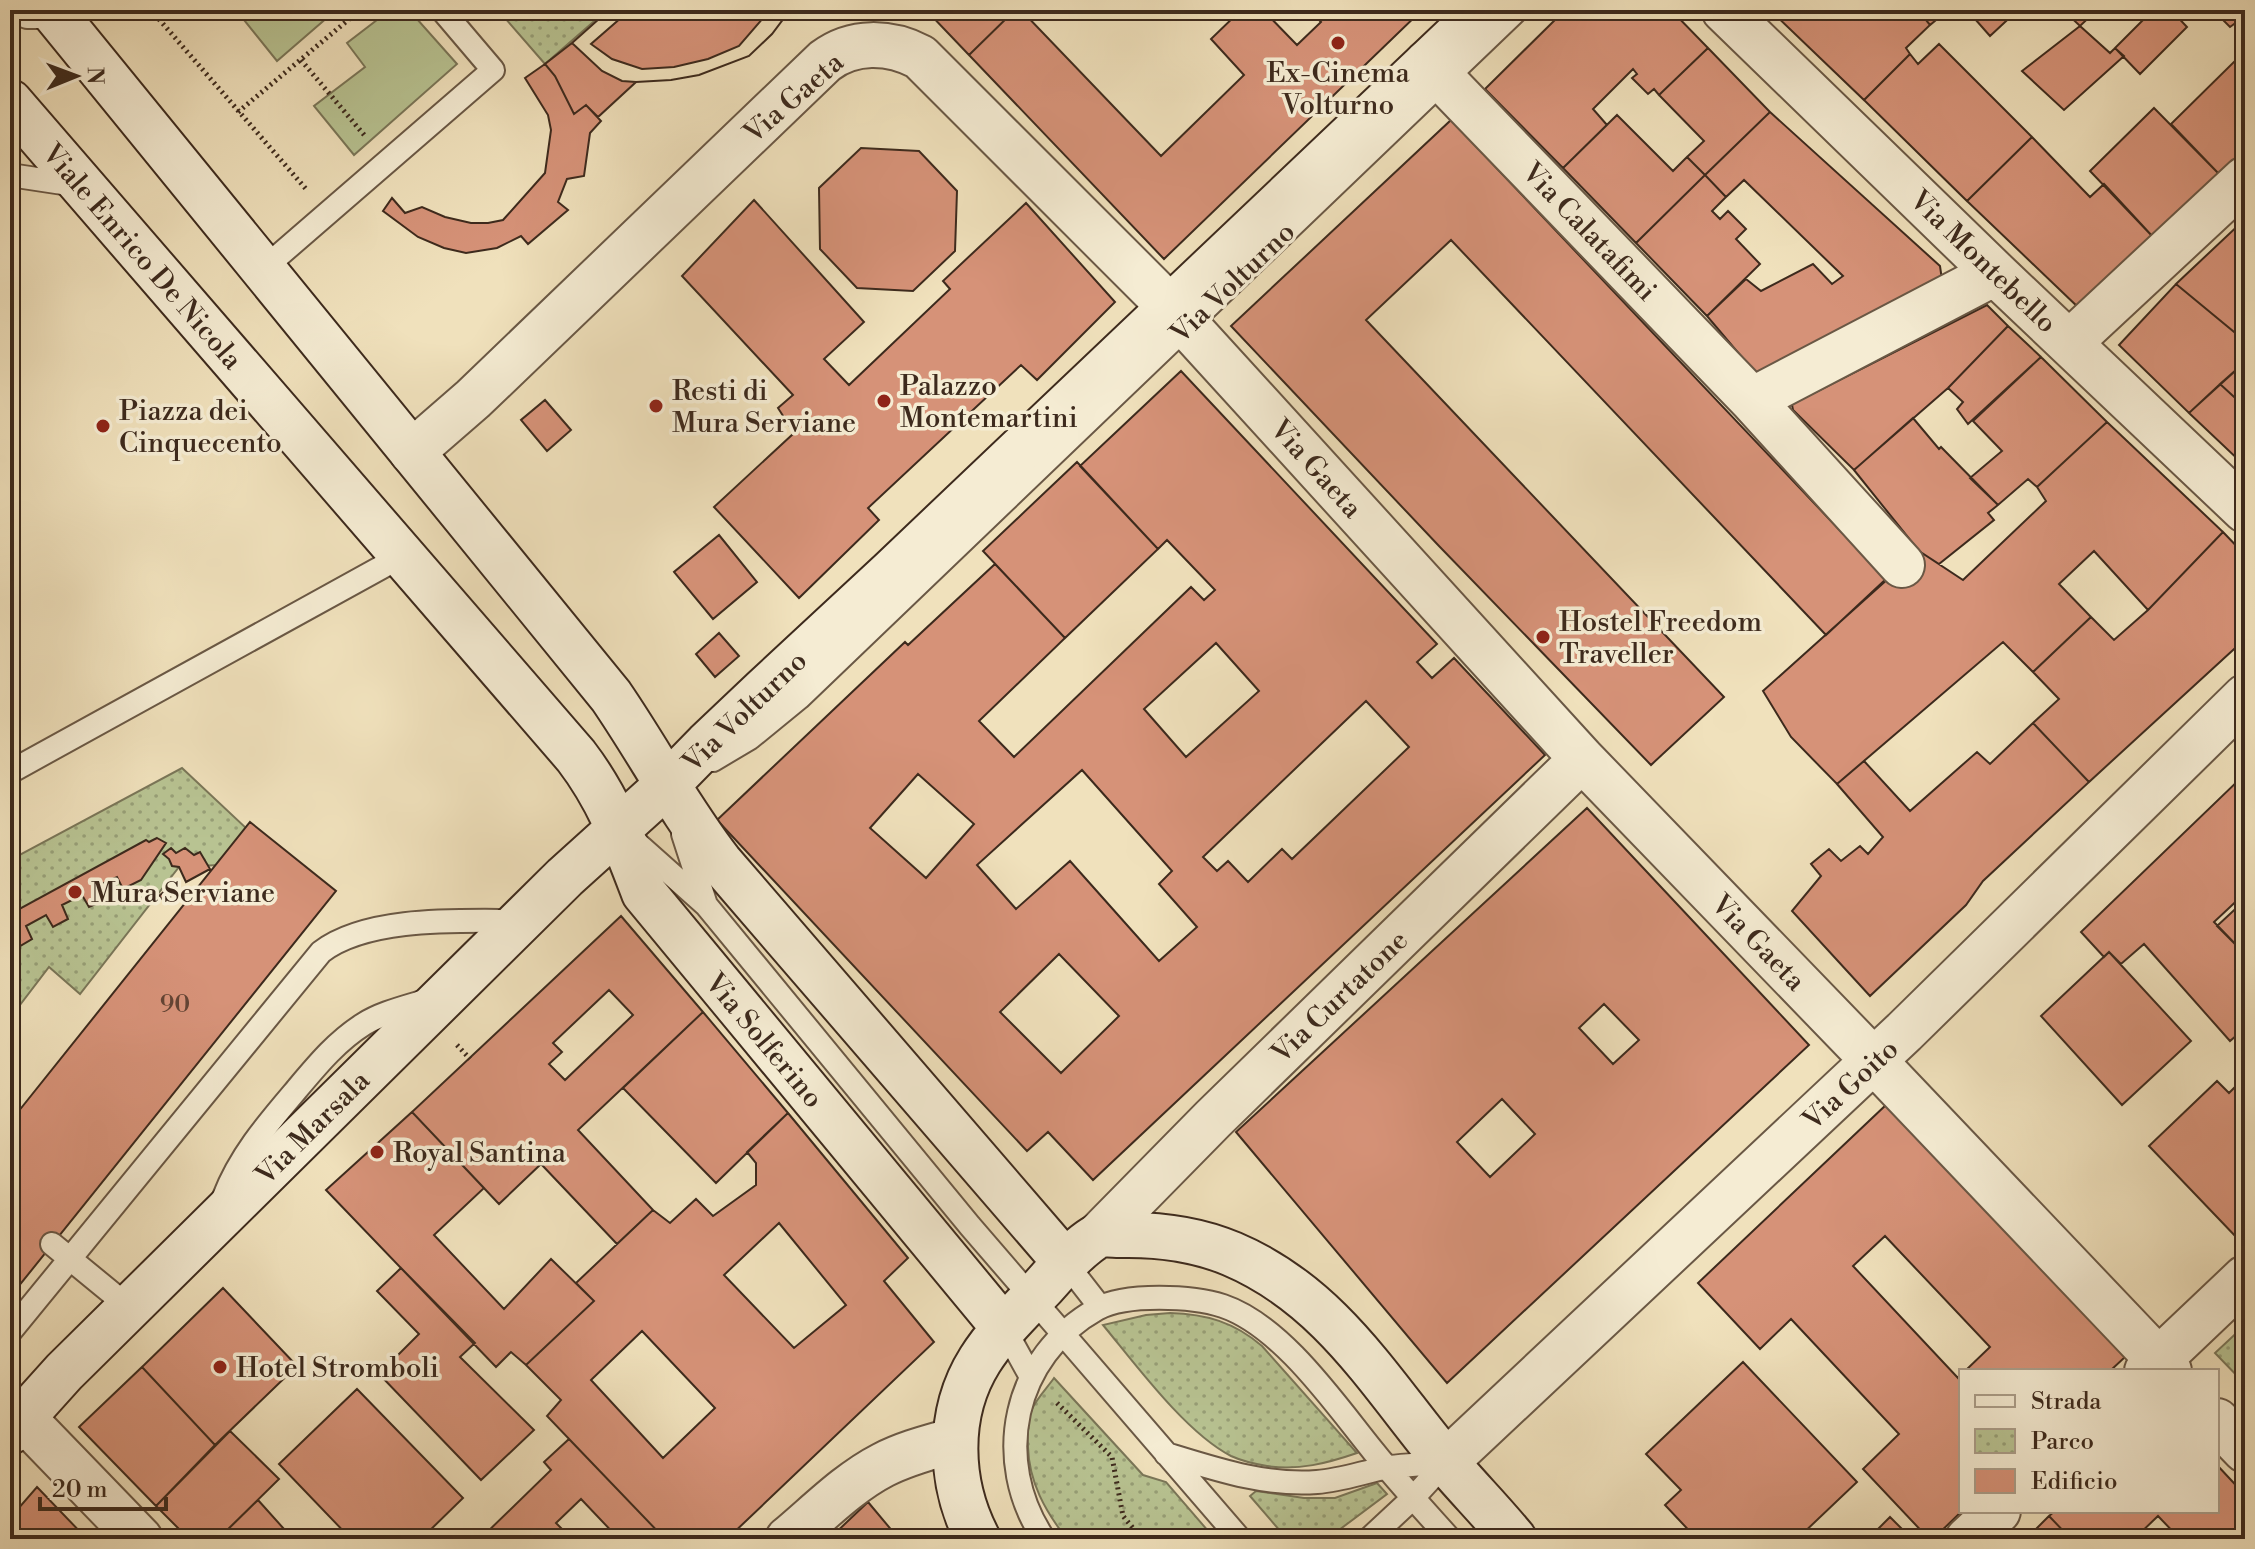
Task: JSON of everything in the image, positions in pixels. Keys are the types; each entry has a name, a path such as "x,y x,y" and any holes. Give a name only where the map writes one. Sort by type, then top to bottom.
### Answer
{"street":[{"name":"Via Volturno","path":"620,828 707,744 1178,316 1436,71 1483,10"},
{"name":"Via Montebello","path":"1724,10 2245,510"},
{"path":"55,14 611,696 695,829 720,862 1065,1262"},
{"name":"Via Gaeta","path":"412,452 473,399 825,61 844,49 865,45 901,48 920,57 1178,316 1582,759 1874,1061 2158,1367"},
{"name":"Via Calatafimi","path":"1436,71 1752,400 1902,565"},
{"name":"Viale Enrico De Nicola","path":"10,102 536,707 593,777 620,828"},
{"path":"2069,343 2245,179"},
{"path":"1752,400 1995,273"},
{"name":"Via Goito","path":"1446,1462 1874,1061 2245,697"},
{"name":"Via Curtatone","path":"978,1539 968,1520 958,1484 955,1440 959,1416 979,1361 1065,1262 1099,1235 1213,1119 1582,759"},
{"name":"Via Marsala","path":"16,1425 64,1372 520,921 620,828"},
{"name":"Via Solferino","path":"620,828 644,893 1018,1313"},
{"path":"1099,1235 1183,1239 1228,1252 1264,1269 1302,1294 1335,1325 1446,1462 1514,1539"},
{"path":"2158,1367 2245,1278"},
{"path":"2219,1423 2245,1450"},
{"path":"16,1425 140,1539"},
{"path":"788,1539 868,1473 904,1455 955,1440"},
{"path":"1968,1539 1996,1513"}],"lane":[{"path":"10,10 27,17 55,14"},
{"path":"262,270 493,70 442,10"},
{"name":"Via Volturno","path":"1436,71 1517,10"},
{"path":"10,175 82,186"},
{"path":"10,772 402,556"},
{"name":"Via Solferino","path":"668,784 706,905"},
{"name":"Via Solferino","path":"620,828 706,905 1018,1313"},
{"path":"10,1332 313,961 331,944 385,927 450,921 520,921"},
{"path":"52,1244 130,1308"},
{"path":"1065,1262 1100,1307"},
{"path":"1044,1539 1018,1484 1015,1445 1019,1409 1031,1377 1064,1334 1100,1307 1133,1299 1168,1298 1223,1306 1266,1330 1329,1397 1450,1539"},
{"path":"1018,1313 1064,1334 1240,1539"},
{"path":"1018,1313 1031,1377"},
{"path":"1166,1454 1220,1471 1283,1482 1341,1479 1387,1468 1446,1462"},
{"path":"1369,1539 1446,1462"}],"path":[{"path":"151,10 306,189"},
{"path":"238,112 360,10"},
{"path":"301,60 387,162"},
{"path":"1031,1377 1112,1457 1123,1516 1142,1539"}],"green space":[{"path":"236,10 336,10 277,61"},
{"path":"390,10 409,10 457,64 354,155 314,106 365,67 347,43"},
{"path":"498,10 607,10 545,64"},
{"path":"182,768 246,828 219,865 179,867 80,994 49,967 10,1018 10,860"},
{"path":"1170,1313 1219,1321 1241,1331 1262,1346 1357,1453 1313,1465 1279,1467 1231,1456 1214,1445 1162,1397 1103,1325"},
{"path":"2245,1325 2245,1384 2215,1353"},
{"path":"1054,1378 1143,1475 1166,1482 1215,1539 1067,1539 1040,1496 1029,1460 1029,1418 1039,1397"},
{"path":"1377,1483 1387,1494 1327,1539 1287,1539 1250,1496 1256,1491 1304,1498 1335,1498"}],"building":[{"path":"609,10 630,10 591,44 612,59 642,69 674,67 708,59 739,46 770,10 790,10 772,34 749,56 699,75 636,82 622,81 602,71 572,43"},
{"path":"609,10 790,10 772,34 749,56 699,75 636,82 622,81 602,71 572,43"},
{"path":"926,10 1015,10 969,55"},
{"path":"1015,10 1021,10 1161,156 1244,75 1211,39 1241,10 1263,10 1297,45 1321,22 1310,10 1422,10 1164,259 969,55"},
{"path":"1565,10 1671,10 1708,48 1659,95 1654,89 1648,94 1632,78 1637,74 1633,69 1593,109 1607,125 1563,168 1485,89"},
{"path":"1770,10 1918,10 1930,25 1906,48 1910,54 1864,100"},
{"path":"1918,10 1948,10 1930,25"},
{"path":"1967,10 2018,10 1990,36"},
{"path":"2063,10 2097,10 2080,26"},
{"path":"2153,10 2171,10 2187,27 2140,74 2115,48"},
{"path":"2213,10 2245,10 2245,16 2230,27"},
{"path":"2080,26 2110,53 2115,48 2124,56 2064,110 2022,71"},
{"path":"572,43 602,71 622,81 636,82 598,117 586,105 574,114 555,76 545,64"},
{"path":"1939,44 2032,137 1967,201 1864,100 1910,54 1918,64"},
{"path":"1708,48 1770,112 1705,175 1687,157 1704,141 1659,95"},
{"path":"2243,53 2245,152 2219,174 2171,124"},
{"path":"545,64 555,76 574,114 586,105 601,121 590,133 584,176 567,179 558,202 568,210 528,244 521,236 497,248 466,253 418,237 383,211 392,198 405,213 422,207 471,223 503,220 545,173 551,130 548,115 525,78"},
{"path":"2154,108 2219,174 2154,238 2090,171"},
{"path":"1770,112 1940,266 1942,280 1756,374 1707,316 1746,279 1761,291 1813,264 1832,284 1843,276 1744,180 1726,197 1705,175"},
{"path":"1617,115 1673,171 1687,157 1705,175 1636,243 1563,168"},
{"path":"1451,120 1886,579 1826,635 1451,240 1366,320 1724,697 1651,765 1231,326"},
{"path":"2032,137 2090,197 2104,184 2154,238 2080,309 1967,201"},
{"path":"861,148 919,151 957,191 955,251 913,291 857,288 820,249 819,188"},
{"path":"1705,175 1726,197 1712,211 1720,219 1728,211 1746,229 1736,239 1760,264 1707,316 1636,243"},
{"name":"Palazzo Montemartini","path":"754,200 864,322 824,359 849,385 950,289 943,281 1026,203 1115,302 1037,380 1021,365 868,508 879,520 799,598 714,507 794,433 778,408 793,395 682,276"},
{"path":"2245,219 2245,341 2176,284"},
{"path":"2176,284 2245,341 2245,362 2189,413 2119,345"},
{"path":"1987,305 2008,326 1948,388 1854,470 1793,410 1794,403"},
{"path":"2008,326 2041,357 1968,424 1957,409 1963,402 1948,388"},
{"path":"2041,357 2107,422 2037,487 2028,479 1998,505 1970,478 2002,451 1973,421"},
{"path":"2245,362 2245,407 2220,384"},
{"path":"1181,371 1437,644 1417,662 1432,678 1454,658 1545,755 1093,1180 1048,1132 1027,1151 717,820 905,642 908,645 995,564 1065,638 979,721 1014,757 1191,587 1204,600 1215,590 1167,540 1158,549 1080,466","holes":["1216,643 1259,691 1186,757 1144,709","1366,701 1409,747 1292,859 1282,849 1248,882 1228,861 1217,871 1203,857","1082,770 1172,871 1159,884 1197,927 1159,961 1070,861 1016,909 977,865","918,774 974,824 926,878 870,828","1059,954 1119,1016 1061,1073 1000,1012"]},
{"path":"2220,384 2245,407 2245,466 2189,413"},
{"path":"545,400 571,430 547,451 521,420"},
{"path":"1913,418 1939,449 1941,447 1998,505 1988,513 1994,520 1939,564 1919,551 1854,470"},
{"path":"2107,422 2223,532 2148,610 2094,551 2059,584 2091,617 2033,672 2003,642 1837,784 1791,737 1763,691 1919,551 1963,580 2046,501 2037,487"},
{"path":"1077,462 1158,549 1065,638 983,551"},
{"path":"2223,532 2245,555 2245,639 2089,782 2033,723 2059,699 2033,672 2091,617 2114,640 2148,610"},
{"path":"719,535 757,582 713,619 674,572"},
{"path":"719,633 739,656 715,677 696,654"},
{"path":"2033,723 2089,782 1983,881 1966,905 1870,996 1792,911 1821,876 1811,864 1829,849 1841,861 1860,846 1868,854 1883,837 1837,784 1864,761 1910,811 1977,752 1990,764"},
{"path":"2245,774 2245,893 2214,922 2245,954 2245,1028 2230,1041 2144,944 2121,964 2109,952 2104,957 2081,932"},
{"path":"1587,808 1809,1045 1447,1383 1236,1132","holes":["1604,1004 1639,1040 1613,1064 1579,1028","1502,1099 1535,1134 1490,1177 1457,1142"]},
{"path":"250,822 336,891 10,1297 10,1122"},
{"name":"Mura Serviane","path":"157,838 166,843 141,880 123,889 117,877 97,886 103,901 89,907 82,895 62,905 68,919 53,927 46,915 26,926 32,939 10,952 10,914 146,840 149,842"},
{"name":"Mura Serviane","path":"171,848 176,853 185,848 194,855 200,852 210,869 186,882 179,867 172,866 163,854"},
{"name":"Mura Serviane","path":"175,882 178,886 166,903 159,896"},
{"path":"2245,900 2245,954 2217,926"},
{"path":"621,916 703,1012 578,1130 653,1210 617,1244 541,1164 499,1204 412,1112","holes":["609,990 633,1015 565,1080 549,1064 562,1052 553,1043"]},
{"path":"2109,952 2191,1041 2122,1105 2041,1016"},
{"path":"703,1012 788,1113 716,1183 623,1088"},
{"path":"2245,1077 2245,1234 2239,1240 2149,1146 2217,1081 2229,1093"},
{"path":"1887,1104 2125,1357 2112,1369 1967,1369 1990,1347 1885,1236 1853,1266 1959,1377 1960,1513 1933,1539 1929,1539 1863,1469 1899,1434 1791,1319 1760,1349 1698,1283"},
{"path":"412,1112 484,1188 434,1235 504,1309 551,1259 594,1301 526,1365 511,1352 496,1367 326,1190"},
{"path":"788,1113 908,1258 884,1281 934,1342 727,1539 665,1539 547,1416 561,1400 526,1365 594,1301 576,1283 653,1210 670,1223 696,1199 713,1216 756,1185 756,1163 747,1152","holes":["779,1223 846,1305 794,1348 724,1275","642,1331 715,1408 663,1458 591,1380"]},
{"path":"401,1268 475,1343 460,1357 534,1430 481,1480 379,1374 419,1334 377,1291"},
{"name":"Hotel Stromboli","path":"223,1288 297,1366 215,1445 142,1367"},
{"path":"1743,1362 1857,1482 1797,1539 1697,1539 1665,1505 1681,1490 1646,1454"},
{"path":"142,1367 215,1445 156,1506 79,1427"},
{"path":"357,1389 463,1498 421,1539 351,1539 279,1464"},
{"path":"230,1431 279,1479 218,1539 189,1539 156,1506"},
{"path":"569,1439 665,1539 619,1539 581,1499 556,1523 572,1539 480,1539 551,1470 544,1462"},
{"path":"2219,1467 2245,1495 2245,1520 2224,1539 2180,1539 2158,1516 2134,1539 2071,1539 2049,1516 2053,1513 2219,1513"},
{"path":"37,1487 87,1539 10,1539 10,1518"},
{"path":"258,1500 293,1539 218,1539"},
{"path":"868,1502 899,1539 829,1539"},
{"path":"2049,1516 2071,1539 2026,1539"},
{"path":"1890,1517 1912,1539 1868,1539"},
{"path":"2245,1521 2245,1539 2227,1539"}],"place":[{"name":"Ex-Cinema Volturno","path":"1338,43"},
{"name":"Palazzo Montemartini","path":"884,401"},
{"name":"Resti di Mura Serviane","path":"656,406"},
{"name":"Piazza dei Cinquecento","path":"103,426"},
{"name":"Hostel Freedom Traveller","path":"1543,637"},
{"name":"Mura Serviane","path":"75,892"},
{"name":"Royal Santina","path":"377,1152"},
{"name":"Hotel Stromboli","path":"220,1367"}]}
